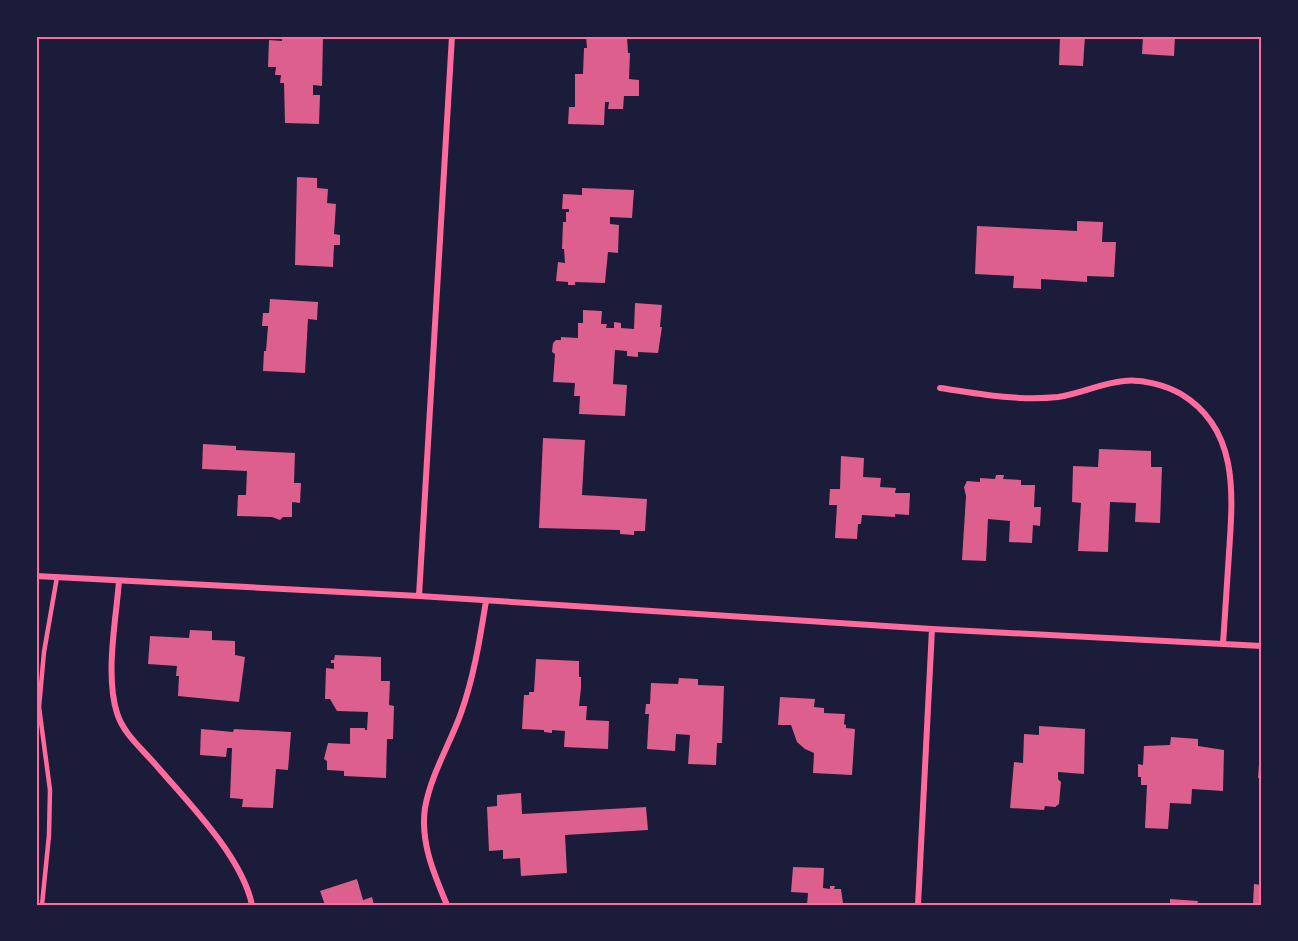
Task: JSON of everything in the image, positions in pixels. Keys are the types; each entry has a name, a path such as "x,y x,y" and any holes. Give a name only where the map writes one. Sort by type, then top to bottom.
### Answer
{"street":[{"path":"419,596 452,36"},
{"path":"940,388 986,395 1036,398 1060,396 1126,381 1150,383 1172,389 1191,400 1208,417 1221,437 1229,462 1232,516 1223,644"},
{"path":"36,576 419,596 932,629 1262,646"},
{"path":"119,581 112,662 117,714 128,734 222,845 240,873 252,905"},
{"path":"447,905 428,855 424,832 425,808 432,782 461,712 475,662 486,601"},
{"path":"918,905 932,629"}],"lane":[{"path":"42,905 49,835 50,790 39,707 44,652 57,577"}],"building":[{"path":"282,36 323,36 322,86 313,85 313,95 320,95 319,124 285,123 284,83 280,83 281,75 275,75 276,67 268,67 269,40 282,41"},
{"path":"586,36 627,36 628,53 630,53 629,79 639,80 639,96 624,96 623,109 608,109 609,102 605,102 604,125 568,124 569,107 575,107 575,74 583,74 584,48 587,48"},
{"path":"1060,36 1085,36 1083,66 1059,65"},
{"path":"1143,36 1175,36 1174,56 1142,54"},
{"path":"297,177 317,178 317,188 328,189 327,203 336,204 334,234 340,235 340,245 334,245 333,267 295,265"},
{"path":"582,188 634,190 632,218 610,217 610,224 619,225 618,253 608,252 605,283 575,282 575,285 568,285 568,282 556,281 558,262 565,263 564,249 562,249 563,222 566,222 566,212 569,212 569,209 562,209 563,194 582,195"},
{"path":"1077,221 1103,222 1102,242 1116,242 1114,277 1087,276 1087,282 1041,279 1041,289 1013,288 1014,276 975,274 977,226 1077,231"},
{"path":"270,299 318,302 317,320 308,319 305,373 263,371 268,326 262,326 263,313 269,313"},
{"path":"635,303 662,305 660,327 662,327 658,353 638,352 638,357 627,356 627,351 615,350 613,384 627,385 625,416 579,414 580,396 574,396 575,383 553,382 555,354 552,352 553,343 561,340 561,337 578,338 578,323 583,323 583,310 602,311 601,324 607,324 606,328 614,328 614,322 621,323 621,328 634,329"},
{"path":"543,438 585,440 582,495 647,499 645,531 634,531 634,535 620,534 620,530 539,528"},
{"path":"203,444 236,446 236,450 295,453 294,483 301,483 300,503 292,502 292,517 283,517 280,520 272,517 237,516 238,495 246,495 247,471 202,469"},
{"path":"1099,449 1151,451 1151,467 1162,467 1160,523 1135,522 1136,503 1110,502 1108,552 1078,551 1081,503 1072,502 1073,466 1098,467"},
{"path":"841,456 864,458 863,477 881,478 880,487 896,488 895,493 910,493 909,515 895,514 895,517 862,515 861,524 858,524 857,539 835,538 837,505 829,505 830,489 840,489"},
{"path":"996,475 1004,475 1003,479 1021,480 1021,485 1035,485 1034,507 1041,507 1040,526 1033,525 1032,543 1009,542 1010,521 988,519 986,561 962,560 966,496 964,487 967,481 980,482 980,478 995,479"},
{"path":"190,630 212,631 212,640 235,641 235,655 245,657 239,702 178,696 177,666 148,664 150,636 189,638"},
{"path":"335,655 381,657 381,681 390,681 389,705 394,706 393,739 387,739 386,778 344,776 344,771 327,770 327,761 324,759 328,743 350,744 350,728 367,730 368,712 337,711 330,699 325,699 326,668 334,669 334,663 331,663 331,660 334,660"},
{"path":"536,659 579,661 581,688 579,706 587,706 586,720 609,721 608,749 564,747 565,731 552,730 552,733 544,732 544,730 522,729 524,695 534,692"},
{"path":"679,678 698,679 698,685 724,686 722,743 717,743 716,765 688,764 690,735 676,734 675,751 647,749 649,714 645,714 646,704 650,704 651,683 678,684"},
{"path":"780,697 815,699 814,707 824,708 824,713 845,714 846,728 855,729 852,775 813,773 814,753 797,742 791,725 778,725"},
{"path":"1039,726 1085,729 1084,774 1058,772 1058,779 1061,782 1059,804 1055,807 1045,806 1044,810 1010,808 1014,762 1023,763 1024,734 1039,735"},
{"path":"201,729 233,732 234,729 291,732 288,770 276,769 273,808 242,807 243,799 230,798 232,748 227,748 226,757 200,755"},
{"path":"1171,737 1198,739 1198,746 1224,750 1223,791 1192,789 1191,804 1170,803 1168,829 1145,828 1147,785 1141,785 1141,777 1138,777 1138,764 1143,765 1144,746 1170,745"},
{"path":"1260,750 1262,751 1262,778 1258,778"},
{"path":"521,793 522,814 646,807 648,830 565,835 567,873 521,876 520,858 503,859 503,850 489,851 487,807 497,806 497,795"},
{"path":"793,867 824,868 823,888 830,889 830,886 835,886 834,889 841,889 843,903 840,905 807,905 808,893 791,892"},
{"path":"357,879 363,900 372,897 374,905 325,905 320,891"},
{"path":"1254,884 1262,885 1262,905 1253,905"},
{"path":"1170,899 1198,901 1197,905 1170,905"}]}
